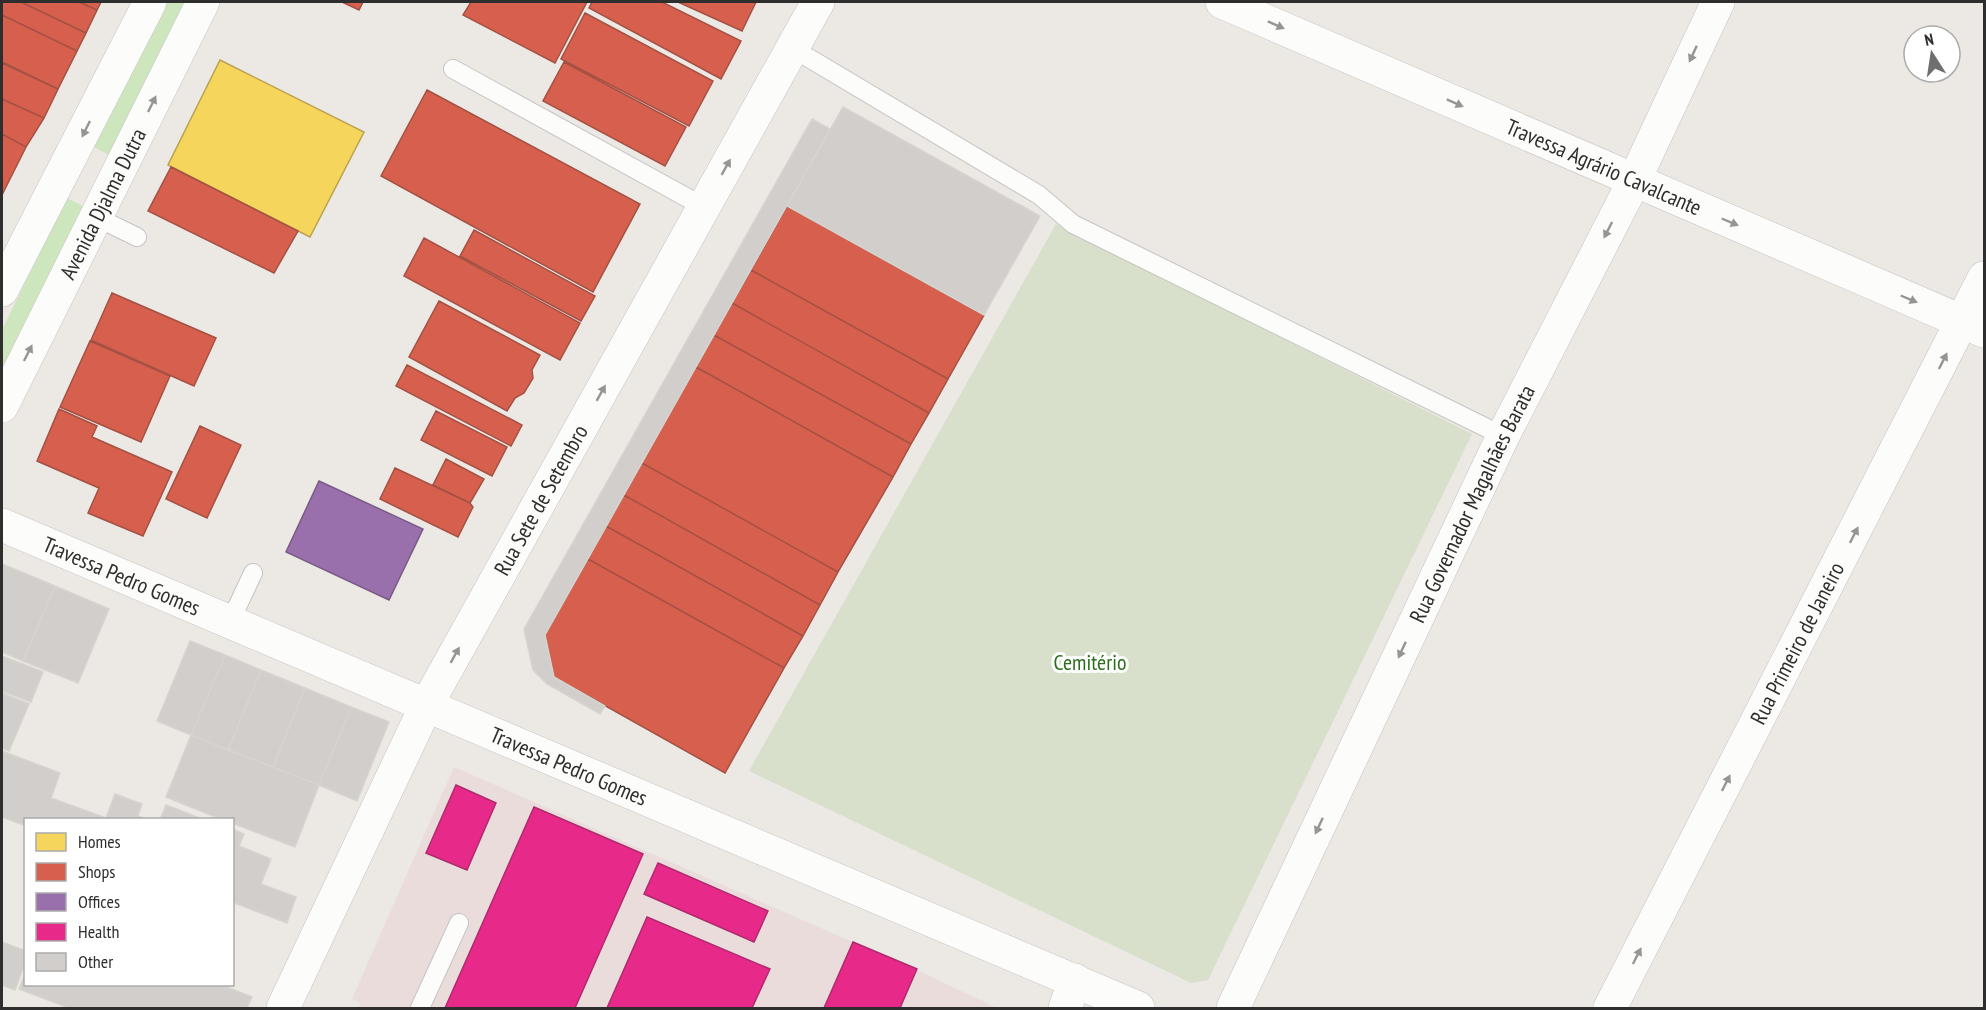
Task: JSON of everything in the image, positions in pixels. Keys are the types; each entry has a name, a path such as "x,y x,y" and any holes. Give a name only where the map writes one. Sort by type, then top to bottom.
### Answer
{"street":[{"path":"2,290 69,164 150,2"},
{"name":"Avenida Djalma Dutra","path":"2,406 203,2"},
{"name":"Rua Sete de Setembro","path":"283,1008 426,706 818,2"},
{"name":"Travessa Agrário Cavalcante","path":"1222,2 1974,326"},
{"name":"Rua Governador Magalhães Barata","path":"1233,1008 1503,436 1634,181 1718,2"},
{"path":"69,164 112,185"},
{"name":"Rua Primeiro de Janeiro","path":"1610,1008 1974,326 1984,278"},
{"name":"Travessa Pedro Gomes","path":"2,525 426,706 1070,994 1133,1007"}],"lane":[{"path":"792,48 1039,195 1073,224 1503,436"},
{"path":"453,69 704,207"},
{"path":"96,217 137,237"},
{"path":"230,622 253,573"},
{"path":"420,1008 459,922"}],"shaded area":[{"path":"454,767 921,972 997,1008 358,1008 361,1003 352,999"}],"green space":[{"path":"167,2 186,2 109,155 94,147"},
{"path":"67,198 83,206 2,368 2,330"},
{"name":"Cemitério","path":"1056,224 1472,434 1208,980 1191,983 749,771"}],"building: Homes":[{"path":"220,60 364,132 310,237 168,165"}],"building: Shops":[{"path":"2,2 21,2 86,33 77,51 2,15"},
{"path":"21,2 79,2 97,10 86,33"},
{"path":"79,2 101,2 97,10"},
{"path":"342,2 363,2 359,10"},
{"path":"471,2 587,2 555,63 463,15"},
{"path":"592,2 662,2 741,41 721,79 589,8"},
{"path":"678,2 756,2 742,31"},
{"path":"585,13 713,81 689,126 561,59"},
{"path":"2,15 77,51 58,89 2,62"},
{"path":"564,62 686,127 665,166 543,101"},
{"path":"2,63 58,89 44,118 2,99"},
{"path":"427,90 640,204 593,292 381,176"},
{"path":"2,99 44,118 26,147 2,134"},
{"path":"2,134 26,147 2,195"},
{"path":"171,167 298,231 274,273 148,211"},
{"path":"787,206 984,315 948,379 751,270"},
{"path":"474,230 595,296 581,321 460,256"},
{"path":"424,238 580,323 560,360 404,276"},
{"path":"751,270 948,379 929,413 732,303"},
{"path":"112,293 216,338 194,386 91,340"},
{"path":"439,301 540,355 532,370 533,378 524,393 515,398 507,411 409,357"},
{"path":"732,303 929,413 911,444 714,335"},
{"path":"714,335 911,444 893,477 696,367"},
{"path":"90,341 170,376 141,442 60,407"},
{"path":"407,365 522,425 511,446 396,386"},
{"path":"696,367 893,477 838,572 642,463"},
{"path":"59,409 97,426 92,437 172,472 143,536 88,513 99,488 37,461"},
{"path":"436,411 507,447 492,476 421,440"},
{"path":"200,426 241,445 207,518 166,499"},
{"path":"446,459 484,479 470,503 433,485"},
{"path":"642,463 838,572 820,605 624,495"},
{"path":"395,468 470,503 473,507 458,537 380,499"},
{"path":"624,495 820,605 803,636 606,526"},
{"path":"606,526 803,636 784,668 588,559"},
{"path":"588,559 784,668 725,773 554,677 545,635"}],"building: Offices":[{"path":"319,481 423,529 389,600 286,552"}],"building: Health":[{"path":"456,785 496,803 467,870 426,853"},
{"path":"534,807 643,854 575,1008 445,1008"},
{"path":"658,863 768,911 754,942 644,894"},
{"path":"647,917 770,969 752,1008 607,1008"},
{"path":"853,942 917,969 900,1008 824,1008"}],"building: Other":[{"path":"843,107 1040,216 984,315 787,206"},
{"path":"812,119 830,129 545,635 554,677 605,706 600,714 547,684 533,670 524,629"},
{"path":"2,564 55,586 23,661 2,652"},
{"path":"55,586 109,609 78,683 23,661"},
{"path":"190,641 225,655 191,735 157,721"},
{"path":"225,655 261,670 228,750 191,735"},
{"path":"2,656 43,672 31,702 2,691"},
{"path":"261,670 305,688 273,767 228,750"},
{"path":"305,688 351,707 319,785 273,767"},
{"path":"2,693 29,704 9,751 2,748"},
{"path":"351,707 389,722 357,801 319,785"},
{"path":"191,735 319,785 295,847 234,824 234,818 218,818 166,797"},
{"path":"2,751 60,773 51,798 106,818 24,818 24,825 2,817"},
{"path":"115,794 142,804 138,816 143,818 106,818"},
{"path":"166,805 200,818 161,818"},
{"path":"234,830 244,834 239,846 271,859 261,884 296,897 287,923 234,903"},
{"path":"2,942 24,950 24,965 15,990 2,985"},
{"path":"24,977 24,986 224,986 252,997 247,1008 69,1008 19,989"}]}
